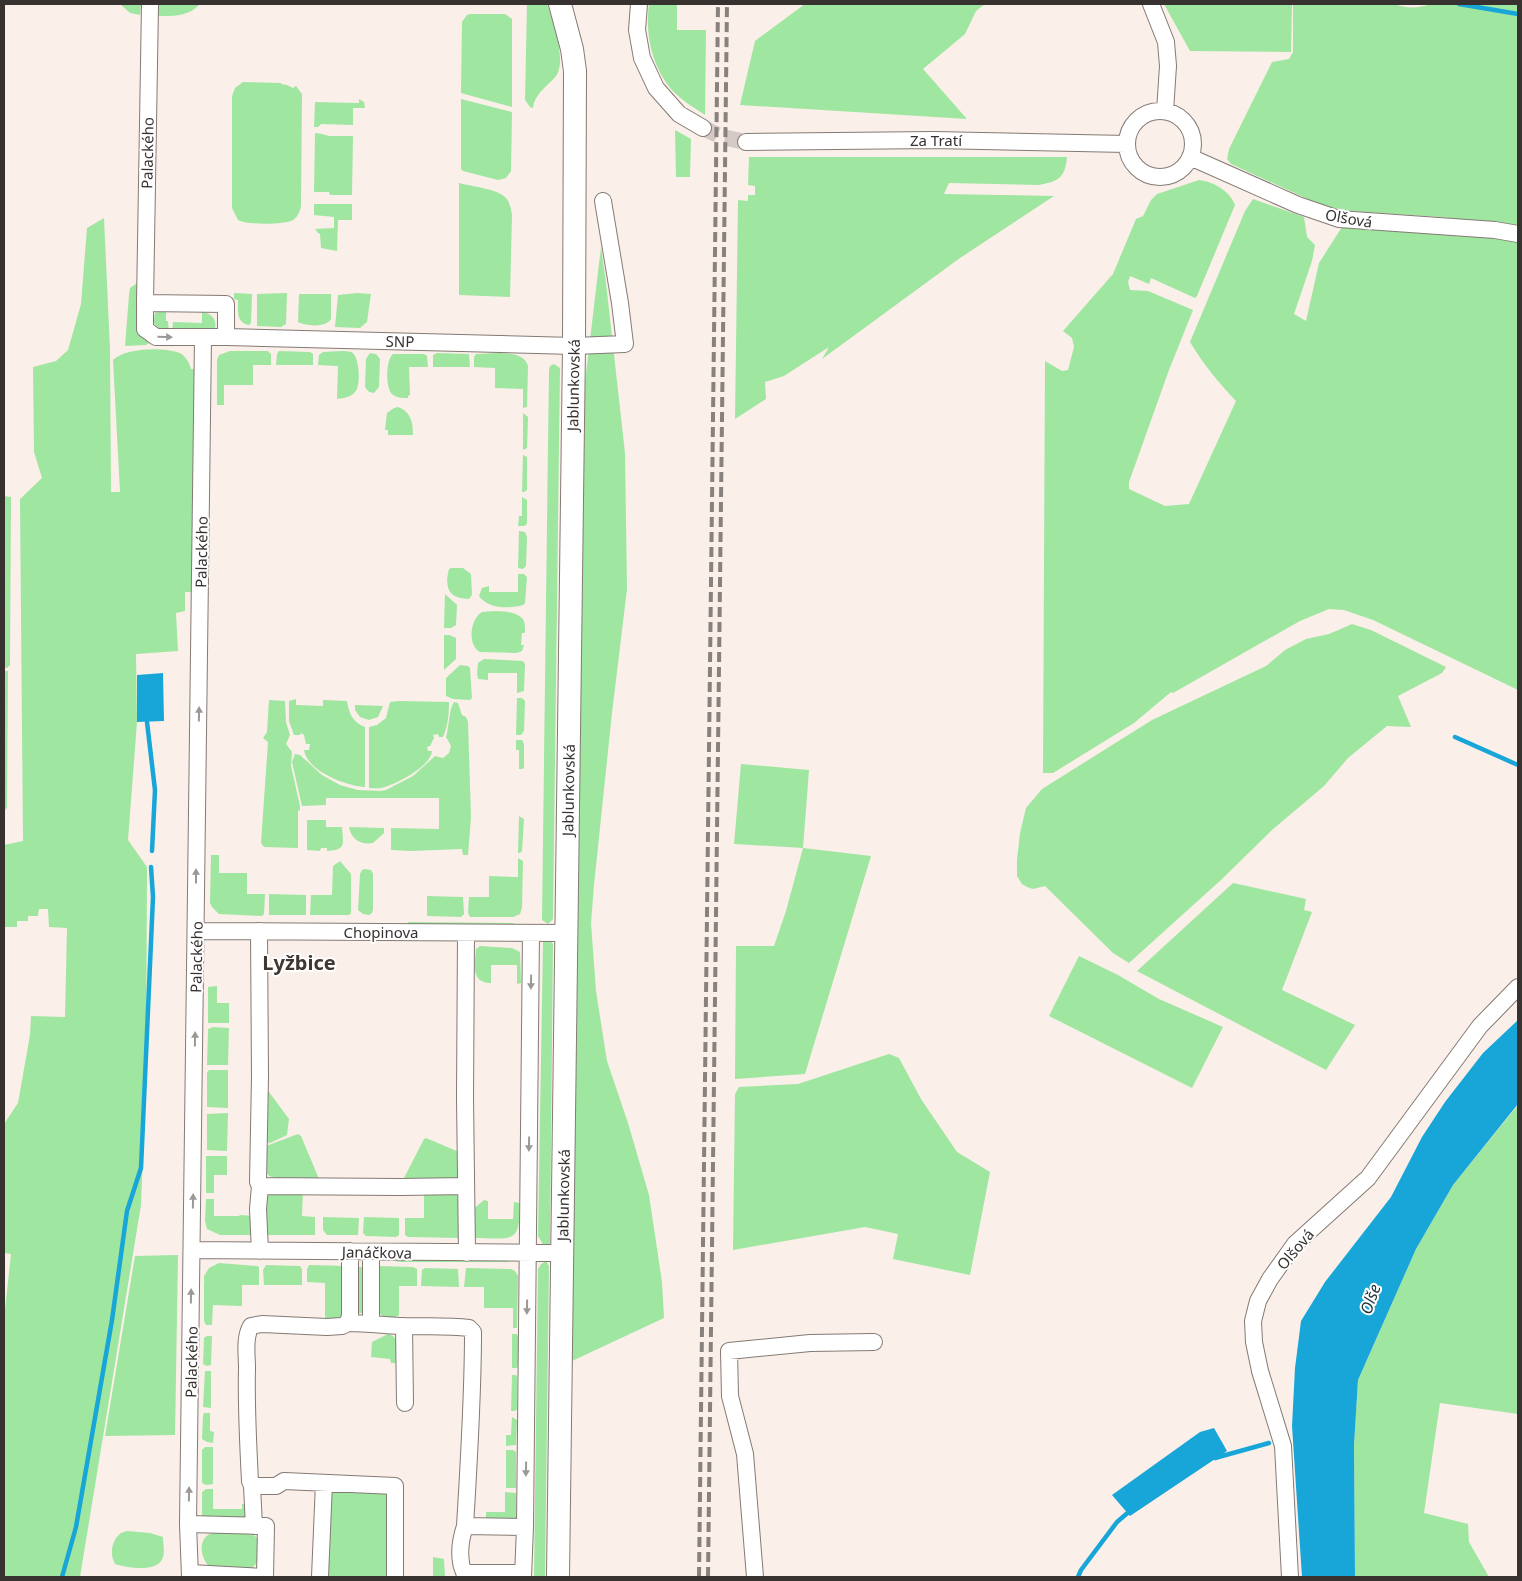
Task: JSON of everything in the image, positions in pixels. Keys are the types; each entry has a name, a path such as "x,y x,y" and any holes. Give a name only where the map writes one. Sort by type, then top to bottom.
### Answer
{"main road":[{"name":"Jablunkovská","path":"558,1577 574,346 574,71 572,49 560,4"}],"street":[{"name":"Palackého","path":"150,4 146,329 156,337 203,338 188,1524 190,1575"},
{"path":"639,4 637,30 642,58 656,88 679,114 703,128"},
{"path":"1152,4 1166,42 1168,66 1165,111"},
{"path":"1165,111 1177,115 1186,123 1193,145 1190,157 1184,166 1167,176 1147,174 1136,166 1129,156 1127,144 1130,130 1138,119 1151,112 1165,111"},
{"name":"Za Tratí","path":"746,142 934,140 1127,144"},
{"name":"Olšová","path":"1190,157 1298,205 1339,219 1496,230 1518,234"},
{"name":"SNP","path":"203,338 574,346 625,344 603,201"},
{"path":"145,303 226,304 226,337"},
{"name":"Chopinova","path":"196,931 566,933"},
{"path":"259,931 260,1076 258,1182 260,1186 258,1209 260,1250"},
{"path":"466,933 465,1098 467,1252"},
{"path":"254,1526 246,1404 248,1331 252,1326 262,1324 327,1327 342,1326 348,1323 470,1328 473,1332 473,1390 465,1526 461,1538 460,1564 465,1575 523,1575 531,933"},
{"name":"Olšová","path":"1290,1577 1283,1446 1260,1370 1254,1342 1253,1321 1258,1302 1270,1279 1296,1244 1368,1178 1480,1026 1518,987"},
{"path":"260,1186 466,1186"},
{"name":"Janáčkova","path":"192,1250 562,1253"},
{"path":"348,1323 350,1315 350,1251"},
{"path":"371,1324 372,1252"},
{"path":"404,1326 405,1403"},
{"path":"756,1577 745,1454 730,1396 729,1351 810,1343 874,1342"},
{"path":"252,1486 276,1486 284,1482 395,1486 395,1577"},
{"path":"320,1577 324,1483"},
{"path":"188,1524 266,1526 265,1577 190,1575"},
{"path":"465,1526 525,1528"}],"green space":[{"path":"120,4 141,4 140,15 130,13"},
{"path":"157,4 200,4 185,14 156,16"},
{"path":"527,4 547,4 560,51 559,69 556,76 536,98 533,108 525,100"},
{"path":"649,4 677,4 677,30 706,30 705,115 675,93 664,80 651,48 648,26"},
{"path":"805,4 985,4 976,11 965,34 923,69 967,119 740,105 755,41"},
{"path":"1164,4 1292,4 1291,52 1190,51"},
{"path":"1293,4 1394,4 1413,7 1432,4 1518,4 1518,226 1440,217 1349,211 1321,205 1231,164 1227,159 1229,149 1272,62 1289,59 1293,52"},
{"path":"470,14 505,14 512,19 512,107 461,93 462,22"},
{"path":"243,82 281,83 293,88 296,86 302,94 301,206 296,217 288,222 265,224 242,222 238,220 232,208 232,96 235,88"},
{"path":"359,99 364,102 365,108 353,108 353,125 321,124 318,127 314,127 315,102 359,103"},
{"path":"461,99 512,112 511,171 506,178 498,180 461,169"},
{"path":"675,130 691,139 690,177 676,177"},
{"path":"315,133 329,136 353,136 352,195 330,195 329,192 314,192"},
{"path":"749,157 1067,157 1063,174 1056,180 1046,184 949,183 944,194 1054,196 960,258 822,359 829,347 784,376 765,382 766,399 735,419 738,200 748,201 748,195 755,195 755,186 748,185"},
{"path":"1199,180 1221,188 1229,195 1235,205 1197,296 1195,298 1151,278 1149,284 1130,276 1128,282 1130,290 1148,291 1193,310 1169,370 1129,482 1129,489 1165,506 1189,504 1236,401 1200,358 1190,342 1245,211 1253,199 1304,217 1307,237 1315,245 1312,261 1294,314 1306,321 1319,263 1342,227 1436,232 1518,241 1518,690 1373,620 1344,610 1329,609 1300,621 1173,693 1171,692 1134,723 1053,773 1043,773 1045,361 1062,371 1068,370 1074,347 1072,338 1063,331 1113,274 1136,219 1143,216 1151,200 1157,194"},
{"path":"459,183 501,194 509,203 512,215 510,297 459,295"},
{"path":"314,204 352,204 352,220 338,220 337,251 321,248 320,234 315,229 334,228 334,217 314,215"},
{"path":"104,218 110,349 111,492 120,492 113,360 118,356 134,351 162,349 180,353 186,359 191,369 196,369 192,592 185,592 185,611 176,613 178,651 136,654 137,722 128,840 147,867 146,1077 141,1205 80,1577 4,1577 4,1319 11,1254 4,1253 4,1124 18,1103 30,1035 31,1016 65,1017 67,928 49,927 48,909 39,909 38,916 28,916 28,921 17,921 17,927 4,927 4,845 23,841 20,499 42,478 34,452 33,367 56,361 68,350 81,304 87,228"},
{"path":"601,247 625,453 627,589 612,713 591,923 596,991 607,1061 649,1195 662,1282 664,1318 572,1361 585,382"},
{"path":"137,283 143,337 149,343 146,345 125,346 130,288"},
{"path":"234,293 252,294 251,323 249,325 240,319 238,300 234,299"},
{"path":"287,293 286,324 281,327 257,326 257,294"},
{"path":"299,294 331,294 331,319 325,324 320,325 298,322"},
{"path":"371,294 367,322 360,328 335,327 338,295"},
{"path":"166,310 166,321 168,321 169,331 159,328 153,323 155,313"},
{"path":"202,312 209,314 213,318 215,329 172,331 173,322 202,323"},
{"path":"230,351 268,351 271,354 271,365 253,365 253,385 224,385 224,405 217,405 217,360 219,355"},
{"path":"279,351 310,352 313,354 313,365 276,365"},
{"path":"344,351 354,354 358,365 359,378 357,389 351,395 337,399 338,366 318,365 319,355 323,352"},
{"path":"370,353 376,354 380,359 379,387 374,393 369,392 365,387 366,359"},
{"path":"437,353 469,354 470,367 433,367 433,355"},
{"path":"506,353 514,354 525,360 528,366 527,407 523,408 523,389 495,388 495,368 474,367 474,357 476,354"},
{"path":"393,354 424,354 427,356 428,367 409,367 410,395 408,398 395,396 388,386 388,367"},
{"path":"554,364 560,368 553,919 548,924 542,920 549,370 550,366"},
{"path":"398,407 406,412 410,418 413,435 388,435 388,430 385,430 387,413"},
{"path":"523,413 528,417 527,448 523,450"},
{"path":"523,455 527,457 527,490 522,492"},
{"path":"4,496 11,497 10,665 7,668 4,667"},
{"path":"522,497 527,500 527,524 518,526 519,516 522,516"},
{"path":"519,531 525,532 527,537 526,566 523,569 518,568"},
{"path":"463,568 471,574 472,595 469,599 457,597 450,591 447,582 449,569"},
{"path":"518,574 524,574 527,577 525,603 523,605 511,607 493,606 479,596 482,588 489,586 489,592 518,592"},
{"path":"445,594 457,605 456,625 451,628 444,628"},
{"path":"482,612 505,612 521,617 525,628 525,633 522,633 521,645 524,645 522,651 517,653 480,652 476,649 473,644 472,632 475,620"},
{"path":"1352,624 1371,630 1446,667 1442,673 1398,696 1411,727 1387,726 1348,758 1324,786 1272,830 1222,879 1129,963 1113,953 1045,886 1033,889 1022,884 1017,876 1020,833 1026,808 1042,789 1152,720 1266,666 1285,650 1306,639 1329,634"},
{"path":"444,635 456,638 456,659 444,670"},
{"path":"484,659 523,661 525,664 524,691 517,693 517,673 488,673 488,680 478,679 478,663"},
{"path":"460,665 470,668 472,698 470,700 453,699 446,696 446,678"},
{"path":"4,671 8,671 7,808 4,811"},
{"path":"517,698 522,698 525,701 524,731 521,735 516,735"},
{"path":"296,699 296,705 323,706 323,700 347,701 352,717 357,723 365,727 365,787 348,784 328,776 307,758 304,750 309,750 310,744 306,744 304,735 301,733 300,735 294,735 289,721 289,701"},
{"path":"269,700 285,701 286,722 290,735 286,744 292,752 291,766 300,806 298,811 298,848 264,847 261,843 268,742 263,738 267,732"},
{"path":"390,702 449,702 445,733 443,737 439,737 438,734 433,735 434,738 430,746 427,747 428,751 432,751 430,757 420,768 398,782 385,787 369,788 369,727 377,725 386,718"},
{"path":"454,702 458,703 462,715 466,717 468,722 471,817 468,855 463,855 462,849 391,850 391,828 439,829 439,798 326,798 326,805 302,806 292,762 295,754 300,755 322,775 340,785 358,790 386,790 413,776 435,756 443,758 449,753 451,746 446,737"},
{"path":"355,705 383,706 378,717 369,720 360,717 355,710"},
{"path":"516,740 522,740 524,744 523,769 519,769 519,750 516,750"},
{"path":"741,764 809,770 803,848 734,844"},
{"path":"519,816 524,819 522,851 518,853"},
{"path":"307,820 326,820 326,827 342,827 343,842 341,847 327,851 327,848 321,848 320,851 307,850"},
{"path":"349,827 384,828 384,833 373,843 365,843 358,841 352,835"},
{"path":"803,848 871,856 805,1074 735,1079 736,946 774,946 786,911"},
{"path":"211,855 219,855 219,873 247,873 247,894 265,894 264,914 262,916 219,914 212,907 210,903"},
{"path":"518,858 523,861 522,908 520,914 513,917 470,917 468,913 469,897 489,897 489,876 518,877"},
{"path":"340,861 351,874 351,913 349,915 310,915 311,895 332,895 333,866"},
{"path":"364,869 371,870 373,874 373,909 369,915 363,914 358,910 360,874"},
{"path":"1233,883 1306,899 1304,910 1312,912 1282,990 1355,1025 1326,1070 1137,971"},
{"path":"269,894 306,895 306,915 269,915"},
{"path":"427,896 463,897 464,914 461,917 427,916"},
{"path":"408,922 513,923 517,926 408,927"},
{"path":"543,941 551,941 553,944 550,1243 544,1246 538,1236"},
{"path":"480,946 512,948 520,952 521,983 517,984 517,965 491,965 491,983 480,980 475,971 475,966 476,949"},
{"path":"1079,956 1118,975 1159,999 1223,1027 1192,1088 1049,1016"},
{"path":"217,986 217,1003 229,1003 229,1023 208,1023 208,987"},
{"path":"213,1027 229,1028 228,1065 207,1065 208,1029"},
{"path":"889,1054 899,1058 921,1099 957,1152 990,1172 970,1275 893,1259 898,1234 865,1227 733,1250 735,1094 739,1087 798,1084"},
{"path":"209,1070 228,1070 228,1108 207,1107 207,1073"},
{"path":"266,1088 289,1119 287,1135 270,1143 265,1142"},
{"path":"1518,1105 1518,1414 1440,1403 1424,1513 1468,1524 1469,1542 1489,1577 1355,1577 1354,1445 1358,1380 1416,1249 1453,1185"},
{"path":"228,1113 227,1151 207,1150 207,1114"},
{"path":"298,1134 301,1136 319,1179 280,1179 269,1176 265,1170 266,1146"},
{"path":"426,1138 459,1152 461,1178 404,1178"},
{"path":"206,1156 227,1156 227,1175 214,1175 214,1193 206,1193"},
{"path":"303,1191 302,1216 315,1217 315,1235 265,1235 267,1194"},
{"path":"424,1192 457,1192 458,1203 461,1203 460,1238 408,1237 405,1235 405,1218 424,1218"},
{"path":"206,1199 214,1199 214,1216 255,1216 253,1235 220,1235 207,1229 205,1221"},
{"path":"484,1200 488,1201 488,1219 513,1219 514,1202 519,1203 518,1227 511,1237 496,1239 474,1238 471,1211"},
{"path":"323,1217 359,1218 358,1235 327,1235 323,1230"},
{"path":"364,1217 399,1218 399,1235 396,1237 366,1236 363,1233"},
{"path":"178,1255 175,1435 105,1436 135,1256"},
{"path":"396,1256 509,1258 508,1262 397,1262"},
{"path":"546,1261 549,1266 545,1577 534,1577 538,1269"},
{"path":"219,1263 259,1267 259,1285 242,1285 242,1306 213,1305 212,1325 206,1325 204,1321 204,1276 209,1268"},
{"path":"266,1265 300,1266 302,1269 302,1285 264,1285 263,1270"},
{"path":"309,1265 345,1266 343,1316 325,1322 325,1283 307,1282 307,1269"},
{"path":"378,1266 413,1267 417,1269 417,1286 399,1286 399,1315 394,1318 386,1318 379,1313"},
{"path":"357,1267 367,1267 365,1313 357,1313"},
{"path":"425,1268 458,1269 459,1287 421,1286 422,1270"},
{"path":"466,1268 511,1269 515,1271 518,1276 517,1328 513,1328 513,1308 484,1308 484,1287 464,1287"},
{"path":"388,1334 392,1335 397,1341 401,1363 391,1363 390,1359 371,1357 372,1342"},
{"path":"512,1334 517,1334 518,1337 517,1368 512,1368"},
{"path":"212,1336 211,1365 207,1366 203,1364 204,1338"},
{"path":"205,1371 211,1371 211,1408 203,1407"},
{"path":"512,1375 517,1377 517,1409 515,1411 511,1411"},
{"path":"204,1413 210,1413 210,1431 214,1432 213,1443 202,1439"},
{"path":"512,1417 517,1420 516,1445 506,1446 506,1435 511,1435"},
{"path":"205,1447 213,1447 213,1484 206,1485 202,1483 202,1450"},
{"path":"506,1450 516,1452 516,1488 506,1488"},
{"path":"206,1489 213,1489 213,1509 242,1509 242,1504 249,1504 249,1520 202,1521 202,1492"},
{"path":"331,1489 392,1490 390,1577 327,1577"},
{"path":"505,1492 516,1493 516,1524 486,1525 486,1512 505,1512"},
{"path":"127,1531 150,1533 163,1537 164,1552 160,1562 156,1565 142,1568 115,1564 112,1556 114,1543 121,1533"},
{"path":"219,1532 246,1532 255,1536 259,1541 259,1546 258,1560 255,1566 250,1569 210,1567 203,1556 203,1542 208,1535"},
{"path":"433,1557 444,1559 445,1577 433,1577"}],"water":[{"path":"163,673 164,721 137,722 137,675"},
{"name":"Olše","path":"1518,1020 1518,1104 1453,1185 1416,1249 1358,1380 1354,1445 1355,1577 1302,1577 1292,1426 1295,1368 1301,1321 1325,1282 1391,1197 1422,1137 1445,1102 1483,1053"},
{"path":"1214,1428 1227,1451 1130,1516 1112,1495 1200,1432"}],"waterway":[{"path":"1459,4 1518,14"},
{"path":"147,722 155,790 152,851"},
{"path":"1455,737 1518,765"},
{"path":"62,1577 76,1527 112,1320 127,1211 141,1168 153,897 151,867"},
{"path":"1215,1458 1269,1443"},
{"path":"1078,1577 1081,1570 1117,1522 1131,1510"}],"tunnel":[{"path":"703,128 722,137 746,142"}],"railway":[{"path":"699,1577 718,4"},
{"path":"708,1577 727,4"}],"district":[{"name":"Lyžbice","path":"299,962"}]}
